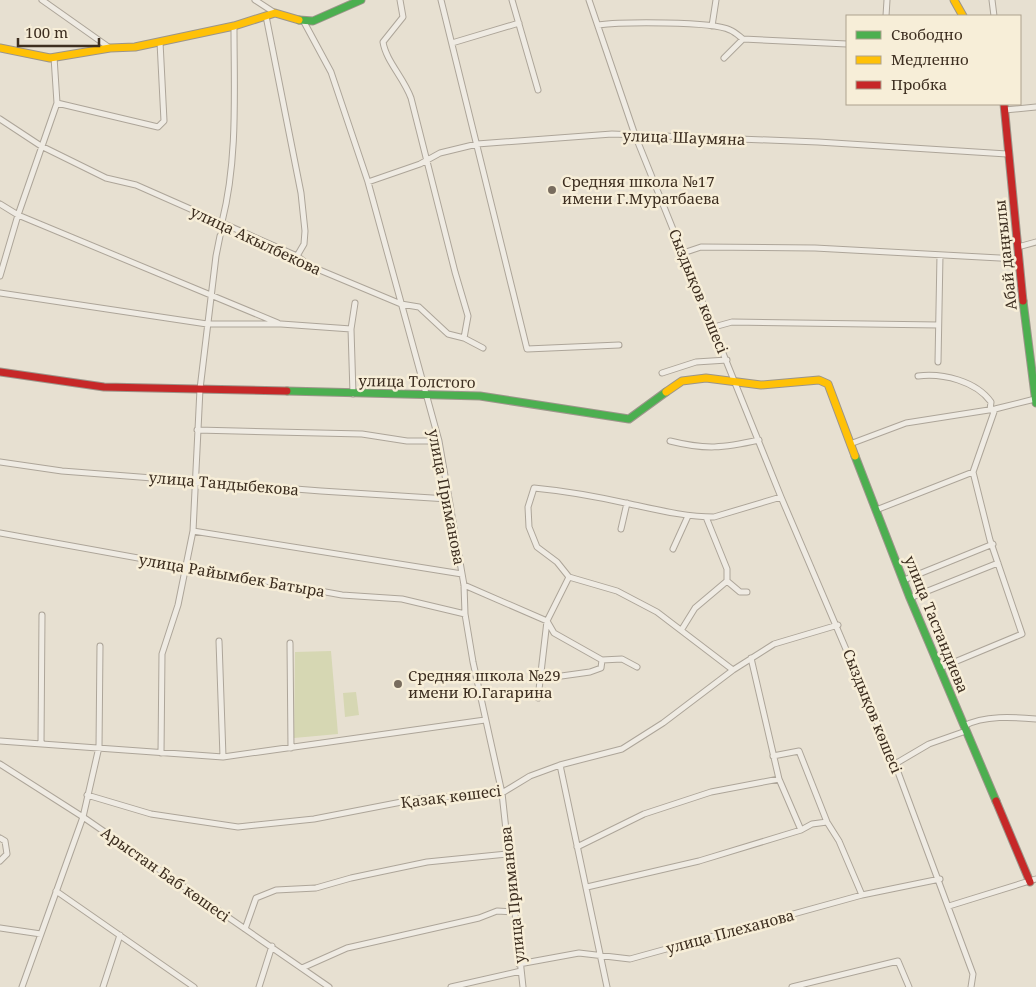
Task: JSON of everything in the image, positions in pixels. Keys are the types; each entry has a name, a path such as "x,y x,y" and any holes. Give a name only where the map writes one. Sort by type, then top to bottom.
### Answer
{"street":[{"path":"42,0 110,48"},
{"path":"254,0 275,13 304,22 313,21 361,0"},
{"path":"400,0 402,17 384,42 384,50 402,77 411,98 456,279 468,316 464,338"},
{"path":"441,0 527,349 619,345"},
{"path":"512,0 538,90"},
{"name":"Сыздықов көшесі","path":"589,0 635,136 714,327 781,497 838,625 895,764 940,880 973,974 972,987"},
{"path":"712,26 716,0"},
{"path":"886,15 887,0"},
{"path":"954,0 962,15"},
{"path":"992,0 994,15"},
{"path":"0,48 54,57 110,48 135,47 234,26 275,13"},
{"path":"266,16 301,193 305,231 304,244 297,256"},
{"name":"улица Приманова","path":"304,22 331,72 368,182 439,441 464,585 465,614 485,720 502,793 507,854 523,987"},
{"path":"598,25 617,22 712,26 729,30 743,39 846,44"},
{"path":"452,43 519,23"},
{"path":"222,222 228,201 234,128 234,26"},
{"path":"724,58 743,39"},
{"path":"57,103 158,127 164,121 160,42"},
{"path":"0,276 18,215 57,103 54,57"},
{"path":"1004,107 1036,107"},
{"name":"Абай даңғылы","path":"1004,107 1018,259 1035,401"},
{"name":"улица Акылбекова","path":"0,119 42,146 106,178 136,185 297,256 310,266 401,304 419,307 448,334 464,338 483,348"},
{"name":"улица Шаумяна","path":"368,182 420,164 440,153 477,144 612,134 818,142 1007,154"},
{"path":"0,204 18,215 281,324"},
{"path":"161,752 162,654 178,606 192,531 200,389 220,236"},
{"path":"1018,248 1036,242"},
{"path":"683,253 701,247 815,248 1018,259"},
{"path":"0,252 7,254"},
{"path":"938,362 940,255"},
{"path":"0,293 207,324 281,324 351,329"},
{"path":"353,394 351,329 355,303"},
{"path":"255,313 256,324"},
{"path":"714,327 732,322 938,325"},
{"path":"662,373 696,362 726,360"},
{"name":"улица Толстого","path":"0,372 104,387 480,396 629,420 682,381 706,378 736,384 761,385 819,380"},
{"path":"918,376 933,374 961,381 983,391 990,402 993,410 973,472 998,563 1022,634 940,668"},
{"name":"улица Тастандиева","path":"819,380 828,384 910,598 965,728 1033,880"},
{"path":"850,444 906,422 993,410 1035,401"},
{"path":"197,430 362,434 407,441 439,441"},
{"path":"670,441 696,447 723,448 758,440"},
{"name":"улица Тандыбекова","path":"0,462 62,471 448,499"},
{"path":"876,510 973,472"},
{"path":"733,670 694,641 682,629 670,623 657,612 617,591 569,577 557,562 537,547 529,527 528,507 534,488 627,503 688,516 706,517 714,517 781,497"},
{"path":"621,529 627,503"},
{"path":"673,549 688,516"},
{"path":"706,517 728,569 728,581 740,592 746,592"},
{"path":"192,531 462,574"},
{"name":"улица Райымбек Батыра","path":"0,533 342,595 402,599 465,614"},
{"path":"904,580 993,544"},
{"path":"910,598 998,563"},
{"path":"538,698 548,621 569,577"},
{"path":"682,629 695,608 728,581"},
{"path":"464,585 548,621 554,633 602,660 622,660 637,667"},
{"path":"42,615 42,743"},
{"name":"Қазақ көшесі","path":"87,795 151,814 238,826 314,819 417,799 502,793 530,776 560,765 622,749 663,723 751,658 782,642 838,625"},
{"path":"219,641 223,757"},
{"path":"290,643 291,748"},
{"path":"22,987 83,817 99,747 100,646"},
{"path":"751,658 779,780 801,830"},
{"path":"540,679 590,672 601,668 602,660"},
{"path":"895,764 929,744 965,728 974,721 1019,717 1036,719"},
{"path":"0,741 223,757 485,720"},
{"path":"773,756 800,751 827,822 839,841 862,895"},
{"name":"Арыстан Баб көшесі","path":"0,764 83,817 329,987"},
{"path":"560,765 607,987"},
{"path":"578,847 644,814 711,792 779,780"},
{"path":"587,887 699,861 801,830 812,824 827,822"},
{"path":"0,838 5,841 6,854 0,861"},
{"path":"245,928 256,898 268,892 316,888 351,878 427,862 507,854"},
{"name":"улица Плеханова","path":"519,964 579,953 630,959 862,895 940,880"},
{"path":"949,906 1033,880"},
{"path":"56,891 120,935 184,984 194,987"},
{"path":"302,968 347,948 479,918 497,911 514,912"},
{"path":"0,928 41,934"},
{"path":"103,987 120,935"},
{"path":"259,987 272,946"},
{"path":"792,987 898,961 909,987"},
{"path":"451,987 521,971"}],"green space":[{"path":"331,651 338,734 294,738 295,652"},
{"path":"356,692 359,715 345,717 343,693"}],"traffic: fast":[{"path":"299,20 313,21 361,0"},
{"path":"1023,301 1036,403"},
{"path":"287,391 480,396 629,419 666,392"},
{"path":"855,456 910,598 996,801"}],"traffic: slow":[{"path":"954,0 962,15"},
{"path":"0,48 50,58 110,48 135,47 234,26 275,13 299,20"},
{"path":"666,392 682,381 706,378 761,385 819,380 828,384 855,456"}],"traffic: jam":[{"path":"1004,105 1023,301"},
{"path":"0,372 104,387 287,391"},
{"path":"996,801 1030,882"}],"place":[{"name":"Средняя школа №17 имени Г.Муратбаева","path":"552,190"},
{"name":"Средняя школа №29 имени Ю.Гагарина","path":"398,684"}]}
